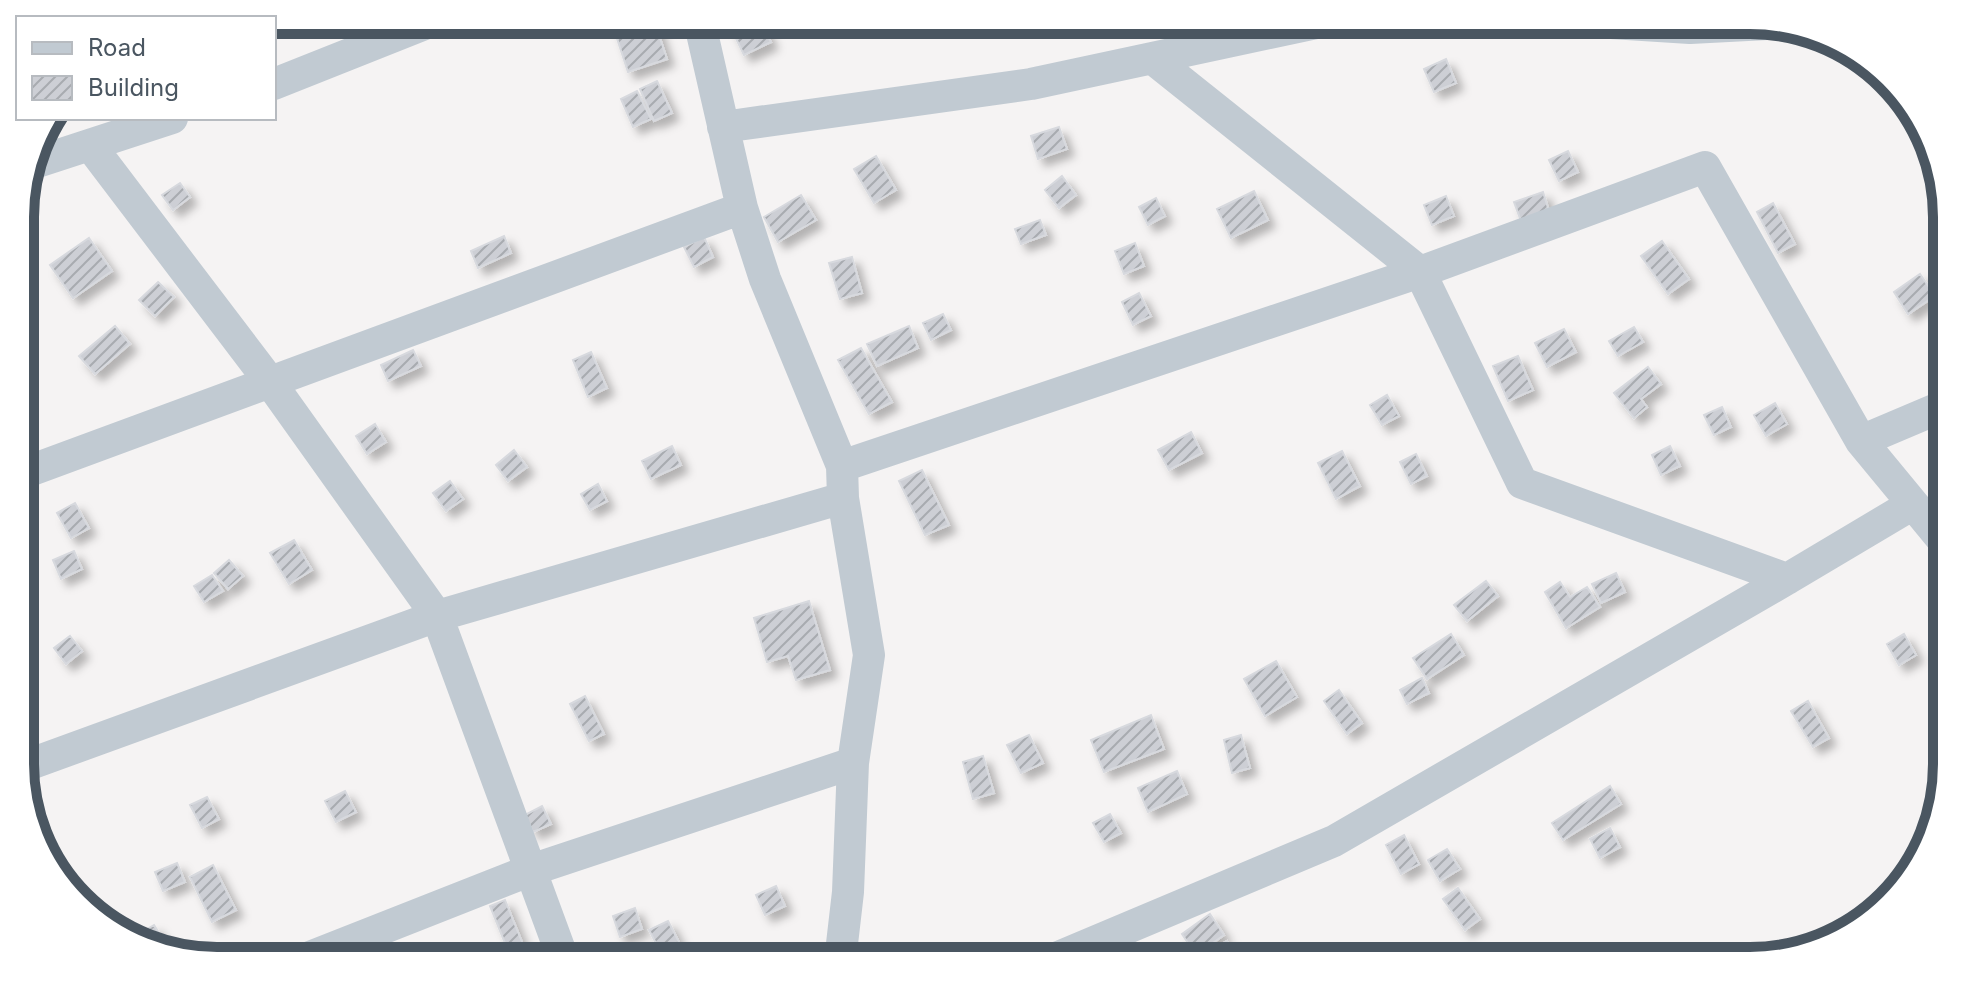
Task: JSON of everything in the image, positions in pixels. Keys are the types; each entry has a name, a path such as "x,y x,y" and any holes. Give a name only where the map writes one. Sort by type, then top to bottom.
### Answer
{"street":[{"path":"276,83 400,34"},
{"path":"702,34 742,208 765,279 842,466 843,498 869,655 853,763 848,892 842,947"},
{"path":"723,127 1031,84 1264,34"},
{"path":"1152,58 1420,272 1522,483 1787,579"},
{"path":"43,160 166,120"},
{"path":"90,145 270,382 437,616 559,947"},
{"path":"842,466 1420,272 1705,167 1861,441 1933,528"},
{"path":"34,469 742,208"},
{"path":"1861,441 1933,411"},
{"path":"34,763 437,616 843,498"},
{"path":"1082,947 1334,841 1913,504"},
{"path":"336,947 531,870 853,763"}],"building":[{"path":"616,34 659,34 667,59 628,72"},
{"path":"734,34 767,34 771,42 744,55"},
{"path":"1446,59 1456,83 1434,92 1424,69"},
{"path":"657,81 672,113 654,121 640,89"},
{"path":"637,91 651,119 633,127 621,99"},
{"path":"1059,127 1067,149 1038,159 1031,136"},
{"path":"1568,151 1578,172 1559,181 1549,160"},
{"path":"876,156 896,190 874,203 854,169"},
{"path":"1062,176 1076,195 1059,208 1045,190"},
{"path":"180,183 190,197 173,210 162,195"},
{"path":"1254,191 1268,220 1231,238 1217,209"},
{"path":"1543,192 1549,211 1521,221 1514,202"},
{"path":"801,195 816,220 778,242 764,217"},
{"path":"1446,196 1454,216 1432,225 1424,205"},
{"path":"1156,198 1165,216 1148,225 1139,207"},
{"path":"1773,203 1795,244 1778,253 1757,212"},
{"path":"1040,220 1046,235 1021,244 1015,229"},
{"path":"504,236 511,253 478,268 471,251"},
{"path":"704,237 713,257 694,267 684,247"},
{"path":"89,238 112,271 73,298 50,265"},
{"path":"1662,241 1689,279 1668,294 1641,256"},
{"path":"1135,243 1144,266 1124,274 1115,251"},
{"path":"852,257 862,293 840,299 829,263"},
{"path":"1920,274 1933,297 1908,314 1894,292"},
{"path":"158,282 174,297 155,316 139,300"},
{"path":"1139,293 1151,316 1133,325 1122,302"},
{"path":"943,314 951,330 931,340 923,323"},
{"path":"115,326 130,344 95,374 79,356"},
{"path":"909,326 918,348 877,366 867,344"},
{"path":"1634,327 1643,342 1618,356 1609,341"},
{"path":"1564,329 1576,352 1547,367 1535,343"},
{"path":"861,348 892,402 869,414 838,360"},
{"path":"413,350 421,366 388,381 381,365"},
{"path":"591,352 607,388 588,397 573,360"},
{"path":"1518,356 1533,390 1508,401 1493,366"},
{"path":"1648,367 1661,384 1641,399 1647,407 1634,418 1614,393"},
{"path":"1387,395 1399,416 1382,425 1370,405"},
{"path":"1775,403 1787,424 1766,436 1754,415"},
{"path":"1722,407 1731,427 1714,435 1704,415"},
{"path":"375,424 386,442 367,454 356,436"},
{"path":"1191,432 1202,453 1169,470 1158,450"},
{"path":"672,446 681,465 651,479 642,461"},
{"path":"1670,446 1680,466 1661,475 1652,455"},
{"path":"514,450 527,467 508,481 496,465"},
{"path":"1342,451 1360,486 1336,499 1318,463"},
{"path":"1416,454 1427,476 1411,484 1400,462"},
{"path":"922,470 949,525 925,535 899,481"},
{"path":"450,481 463,499 446,511 433,493"},
{"path":"598,484 607,501 590,510 581,494"},
{"path":"75,503 89,528 71,538 57,513"},
{"path":"294,540 312,570 289,584 270,553"},
{"path":"74,551 82,569 61,579 53,560"},
{"path":"229,560 243,576 228,589 214,573"},
{"path":"1616,573 1625,592 1601,603 1592,584"},
{"path":"212,575 223,591 204,602 194,586"},
{"path":"1486,581 1498,596 1467,621 1454,605"},
{"path":"1560,582 1570,597 1587,587 1600,607 1566,628 1545,592"},
{"path":"809,601 830,670 796,680 788,656 767,662 754,618"},
{"path":"1451,634 1464,655 1427,679 1413,658"},
{"path":"1904,634 1916,655 1899,665 1887,644"},
{"path":"70,636 82,651 66,664 54,648"},
{"path":"1276,661 1297,697 1265,716 1244,679"},
{"path":"1422,678 1429,693 1407,704 1400,690"},
{"path":"1339,690 1362,723 1347,734 1324,701"},
{"path":"585,696 604,734 589,741 570,704"},
{"path":"1808,701 1829,738 1813,747 1791,711"},
{"path":"1151,715 1164,749 1104,772 1091,740"},
{"path":"1029,735 1043,763 1021,773 1007,745"},
{"path":"1241,735 1250,768 1232,773 1224,740"},
{"path":"983,756 994,793 973,799 963,762"},
{"path":"1177,771 1187,794 1148,812 1138,788"},
{"path":"1610,786 1621,804 1563,840 1552,823"},
{"path":"345,791 356,812 336,822 325,801"},
{"path":"207,797 219,819 202,828 190,805"},
{"path":"542,806 551,824 533,832 525,815"},
{"path":"1110,814 1121,833 1104,842 1093,823"},
{"path":"1610,828 1620,847 1600,858 1590,839"},
{"path":"1404,835 1419,864 1401,874 1386,845"},
{"path":"1447,849 1460,869 1440,881 1428,860"},
{"path":"177,863 185,882 163,891 155,872"},
{"path":"213,865 236,910 212,922 190,877"},
{"path":"776,886 785,906 765,915 756,895"},
{"path":"1458,888 1480,919 1465,930 1443,899"},
{"path":"505,900 524,947 496,947 505,943 490,906"},
{"path":"635,908 642,929 620,937 613,916"},
{"path":"1210,914 1224,935 1207,947 1191,947 1182,934"},
{"path":"668,921 679,942 668,947 658,947 649,930"},
{"path":"154,925 162,938 158,937 144,931"},
{"path":"1227,941 1231,947 1216,947"}]}
